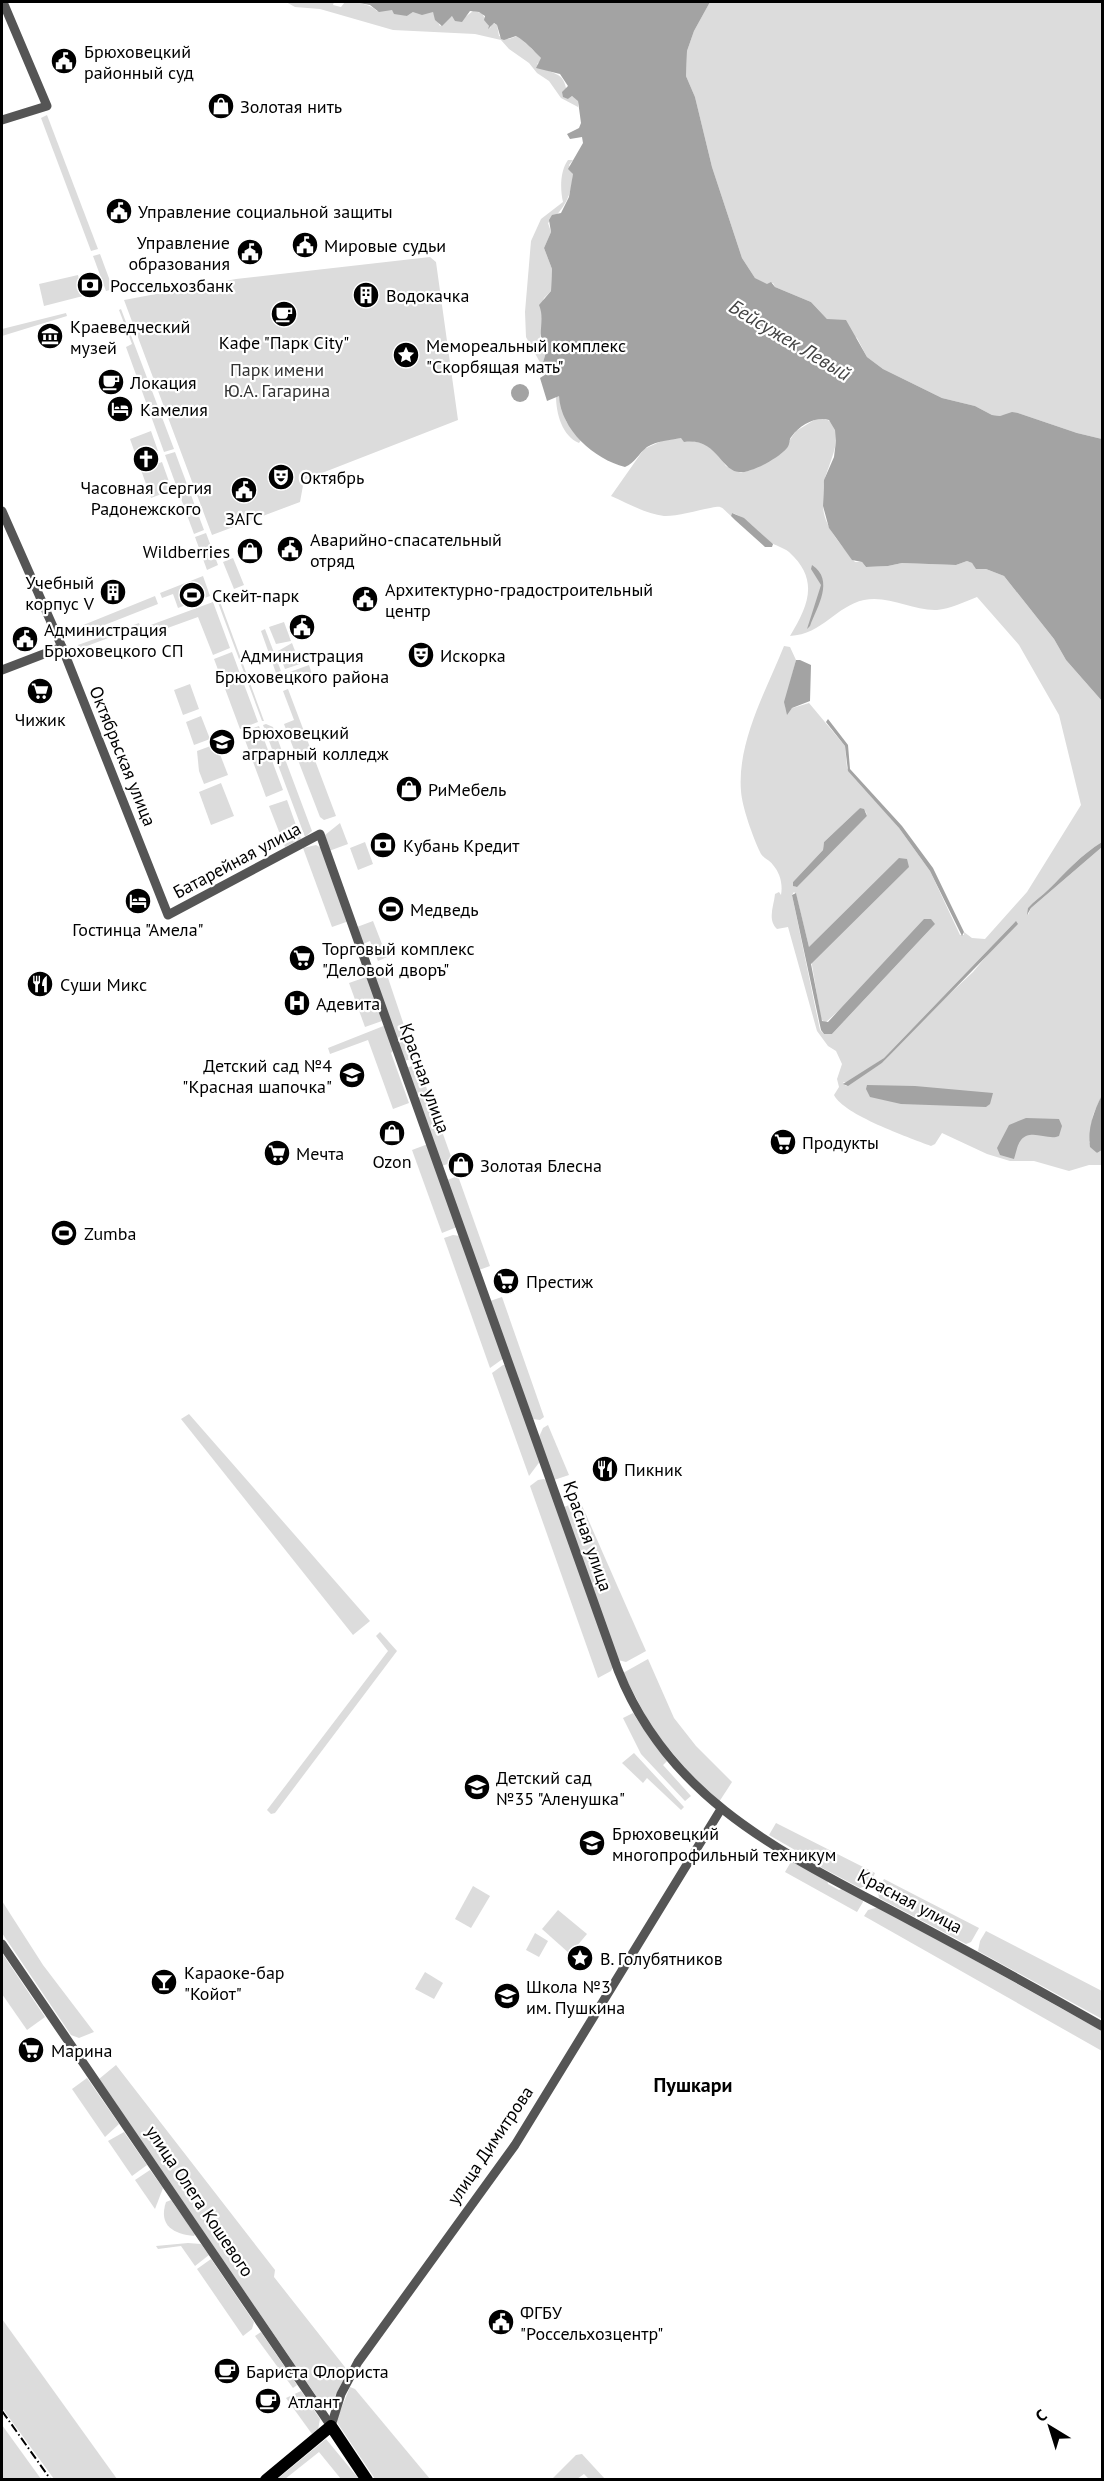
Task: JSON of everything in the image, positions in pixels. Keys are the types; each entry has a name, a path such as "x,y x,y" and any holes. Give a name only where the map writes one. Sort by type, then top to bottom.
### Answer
{"main road":[{"path":"266,2480 331,2426"},
{"name":"улица Олега Кошевого","path":"331,2426 368,2480"}],"street":[{"path":"2,120 47,106 3,2"},
{"name":"Октябрьская улица","path":"2,511 62,647 168,915"},
{"path":"2,670 62,647"},
{"name":"Батарейная улица","path":"168,915 320,834"},
{"name":"Красная улица","path":"320,834 625,1688 636,1712 651,1735 721,1809 792,1856 1102,2026"},
{"name":"улица Димитрова","path":"331,2426 341,2394 358,2362 515,2145 721,1809"},
{"name":"улица Олега Кошевого","path":"2,1944 331,2426"}],"green space":[{"path":"286,2 334,2 333,5 341,7 345,2 357,3 370,6 377,11 389,9 407,16 413,12 433,12 440,26 452,16 464,18 473,11 482,13 490,28 493,23 497,25 499,36 509,39 517,36 541,58 542,60 537,64 562,78 568,99 572,96 578,100 578,107 561,98 549,81 501,40 475,34 393,30 320,9 295,7"},
{"path":"710,2 1102,2 1102,439 1018,413 992,415 975,406 942,398 883,369 867,357 857,338 827,319 811,302 775,287 773,283 767,285 755,278 742,258 712,167 695,97 686,76 687,51 694,31"},
{"path":"47,115 98,249 91,251 41,118"},
{"path":"568,160 573,160 569,165 573,174 571,189 559,213 548,223 551,232 544,248 552,269 551,291 544,298 541,308 543,325 540,337 546,352 542,366 526,337 525,312 531,241 541,219 563,202 561,180"},
{"path":"100,254 113,289 106,291 93,256"},
{"name":"Парк имени Ю.А. Гагарина","path":"430,257 436,262 458,420 304,480 300,502 212,535 124,300 236,279"},
{"path":"78,275 83,296 44,306 39,284"},
{"path":"121,309 174,449 164,452 126,347 132,344 119,310"},
{"path":"66,313 67,316 2,336 2,329"},
{"path":"556,396 559,396 566,421 581,440 579,443 564,430 557,410"},
{"path":"816,419 828,420 834,425 836,443 824,485 824,514 834,536 855,562 862,562 866,567 902,563 956,565 967,561 977,569 986,569 1004,576 1054,639 1066,660 1102,701 1102,842 1080,858 1030,905 1028,915 1031,908 1102,847 1102,1095 1093,1115 1089,1142 1097,1153 1102,1150 1102,1165 1089,1165 1069,1171 1034,1161 1010,1161 987,1154 942,1133 931,1146 863,1118 840,1103 834,1095 839,1087 837,1079 842,1064 836,1051 828,1046 817,1031 788,927 777,929 772,921 775,894 779,892 781,895 782,887 775,868 760,852 748,822 741,791 741,773 748,735 784,646 790,647 796,660 785,702 786,710 809,703 845,746 847,768 899,828 930,871 960,935 964,935 964,932 972,938 985,939 1027,892 1081,805 1059,715 1019,645 977,597 937,610 892,601 864,600 845,608 812,630 790,636 806,604 808,583 799,562 789,552 771,543 741,517 732,513 731,516 720,507 664,516 644,511 611,496 644,449 664,440 681,438 708,445 726,466 741,473 780,454 796,431","holes":["860,808 866,812 867,816 795,887 793,882 823,850 824,842","794,892 796,894 809,947 821,1019 825,1023 935,924 832,1034 824,1034 820,1030 792,895","1016,921 973,972 927,1015 882,1063 846,1086 843,1082 847,1083 884,1058"]},
{"path":"151,431 158,451 152,453 151,450 136,456 130,439"},
{"path":"175,452 204,530 194,534 165,455"},
{"path":"162,462 172,490 151,498 141,470"},
{"path":"206,533 218,565 207,570 195,537"},
{"path":"233,558 244,585 234,589 223,562"},
{"name":"Скейт-парк","path":"203,576 210,596 178,608 173,594 162,598 160,593"},
{"path":"155,596 158,604 74,637 71,630"},
{"path":"219,599 264,721 262,721 217,600"},
{"path":"213,602 230,648 213,655 198,617 151,634 148,626"},
{"path":"284,622 291,641 276,644 269,627"},
{"path":"139,623 140,626 79,649 78,645"},
{"path":"265,629 281,671 276,673 261,631"},
{"path":"292,643 300,664 285,669 278,651"},
{"path":"232,652 258,722 240,729 214,659"},
{"path":"309,665 312,674 290,682 287,673"},
{"path":"190,684 199,709 183,715 174,690"},
{"path":"288,689 336,816 324,820 320,817 284,724 294,720 283,691"},
{"path":"201,716 210,739 194,745 186,722"},
{"path":"263,725 273,727 312,831 305,837"},
{"path":"259,726 283,790 266,797 242,732"},
{"path":"216,744 228,775 204,784 199,771 197,751"},
{"path":"221,783 234,816 211,825 199,792"},
{"path":"287,800 301,839 285,847 269,806"},
{"path":"340,823 348,844 329,851 325,835"},
{"path":"365,842 373,864 358,870 350,848"},
{"path":"316,845 323,849 349,921 332,927 303,848"},
{"path":"373,921 387,957 378,961 370,941 363,944 357,927"},
{"path":"385,969 415,1058 404,1061 375,978 376,974"},
{"path":"369,976 382,1021 365,1027 349,983"},
{"path":"386,1025 395,1049 391,1053 409,1103 393,1109 368,1040 330,1054 328,1048"},
{"path":"419,1067 453,1162 442,1166 406,1068"},
{"path":"428,1144 457,1227 442,1233 412,1150"},
{"path":"458,1176 490,1266 479,1270 447,1180"},
{"path":"453,1235 460,1236 504,1358 490,1368 444,1238"},
{"path":"502,1297 544,1417 540,1420 533,1419 490,1301"},
{"path":"506,1365 541,1460 529,1476 492,1373"},
{"path":"189,1414 370,1621 353,1635 181,1419"},
{"path":"548,1425 569,1475 554,1480 539,1437 543,1428"},
{"path":"544,1479 547,1481 613,1667 611,1671 598,1678 530,1486"},
{"path":"580,1501 646,1651 626,1662 618,1660 564,1507"},
{"path":"380,1632 397,1651 275,1813 271,1814 267,1810 388,1651 376,1636"},
{"path":"648,1659 674,1718 696,1746 732,1782 719,1802 693,1777 653,1730 623,1673"},
{"path":"633,1713 652,1742 668,1760 663,1765 691,1796 685,1801 641,1754 623,1718"},
{"path":"634,1753 684,1807 681,1810 647,1778 643,1783 622,1763"},
{"path":"776,1823 875,1873 869,1885 860,1888 798,1855 795,1850 769,1835"},
{"path":"792,1860 827,1879 828,1884 839,1890 844,1888 862,1898 863,1902 857,1912 785,1872"},
{"path":"884,1879 979,1928 971,1942 966,1944 879,1898 878,1891"},
{"path":"473,1886 490,1896 471,1928 455,1919"},
{"path":"2,1901 43,1965 94,2032 79,2038 71,2035 2,1933"},
{"path":"879,1907 1102,2031 1102,2051 864,1916 868,1910"},
{"path":"558,1910 587,1934 570,1954 542,1929"},
{"path":"986,1931 1102,1991 1102,2019 978,1951 980,1941"},
{"path":"535,1933 548,1941 539,1957 526,1950"},
{"path":"2,1953 45,2017 27,2030 2,1994"},
{"path":"425,1972 443,1983 434,1999 415,1989"},
{"path":"116,2065 275,2270 274,2277 348,2371 331,2404 321,2403 99,2079"},
{"path":"87,2078 119,2124 105,2137 72,2089"},
{"path":"124,2132 147,2165 132,2176 108,2141"},
{"path":"150,2170 163,2188 155,2209 135,2180"},
{"path":"171,2200 195,2234 194,2236 174,2231 166,2223 164,2210 166,2202"},
{"path":"201,2244 209,2255 195,2266 181,2246 158,2249 156,2246"},
{"path":"211,2259 254,2322 252,2329 243,2336 197,2269"},
{"path":"2,2319 117,2479 54,2479 2,2408"},
{"path":"261,2332 297,2385 293,2388 255,2336"},
{"path":"350,2387 355,2389 430,2479 375,2479 336,2421"},
{"path":"301,2391 320,2419 318,2430 312,2434 286,2398"},
{"path":"2,2425 41,2479 2,2479"},
{"path":"326,2439 359,2479 341,2479 319,2452 285,2479 276,2480"},
{"path":"582,2454 605,2479 589,2479 584,2474 577,2479 552,2479 576,2455"}],"water":[{"name":"Бейсужек Левый","path":"354,2 710,2 694,31 687,51 686,76 695,97 712,167 742,258 755,278 767,284 771,282 775,287 811,302 827,319 846,320 867,357 883,369 942,398 975,406 992,415 1018,413 1102,439 1102,701 1066,660 1054,639 1004,576 986,569 976,569 972,563 967,561 956,565 902,563 866,567 862,562 852,560 829,528 823,506 824,480 834,457 836,441 835,430 829,420 814,420 804,425 791,437 788,446 780,455 761,466 741,472 726,466 707,446 697,442 684,442 681,438 647,447 625,467 602,457 581,441 566,420 559,396 547,401 540,378 546,374 553,375 549,367 542,366 546,352 541,341 542,317 539,305 551,291 552,269 544,248 551,232 549,220 552,215 561,213 569,197 573,174 568,169 583,143 582,137 570,139 567,134 579,128 581,123 578,101 572,96 568,99 563,97 562,92 568,86 560,74 536,68 541,58 526,43 516,36 501,39 497,25 494,23 488,29 489,26 484,20 485,16 479,12 470,11 462,22 455,21 452,16 442,26 435,20 433,12 422,15 413,12 407,16 394,14 392,10 379,12 370,5"},
{"path":"520,384 526,387 529,393 526,399 520,402 514,399 511,393 514,387"},
{"path":"732,513 744,518 773,544 772,547 765,547 731,516"},
{"path":"812,565 819,571 823,586 820,602 807,629 821,585 811,569"},
{"path":"796,660 811,665 810,701 792,708 787,715 784,702"},
{"path":"828,719 848,745 850,769 902,826 933,868 964,932 962,936 930,871 899,828 848,771 845,746 826,722"},
{"path":"860,808 864,809 867,816 797,887 793,886 793,882 823,850 824,842"},
{"path":"1102,842 1102,847 1031,908 1027,915 1030,905 1080,858"},
{"path":"899,858 907,859 909,867 811,964 822,1021 828,1022 924,919 931,919 935,924 832,1034 824,1034 821,1030 792,895 796,893 809,947"},
{"path":"1016,921 1018,924 882,1063 848,1086 843,1084 884,1058"},
{"path":"867,1085 915,1086 993,1093 990,1104 986,1107 901,1104 870,1097 866,1089"},
{"path":"1102,1095 1102,1150 1097,1153 1090,1147 1089,1134"},
{"path":"1026,1118 1059,1119 1062,1126 1059,1136 1030,1135 1021,1140 1014,1159 1000,1155 997,1148 1009,1125"}],"railway":[{"path":"2,2411 51,2480"}],"place":[{"name":"Брюховецкий районный суд","path":"64,61"},
{"name":"Золотая нить","path":"221,106"},
{"name":"Управление социальной защиты","path":"119,211"},
{"name":"Мировые судьи","path":"305,245"},
{"name":"Управление образования","path":"250,252"},
{"name":"Россельхозбанк","path":"90,285"},
{"name":"Водокачка","path":"366,295"},
{"name":"Кафе \"Парк City\"","path":"284,314"},
{"name":"Краеведческий музей","path":"50,336"},
{"name":"Мемореальный комплекс \"Cкорбящая мать\"","path":"406,355"},
{"name":"Локация","path":"111,382"},
{"name":"Камелия","path":"120,409"},
{"name":"Часовная Сергия Радонежского","path":"146,459"},
{"name":"Октябрь","path":"281,477"},
{"name":"ЗАГС","path":"244,490"},
{"name":"Аварийно-спасательный отряд","path":"290,549"},
{"name":"Wildberries","path":"250,551"},
{"name":"Учебный корпус V","path":"113,592"},
{"name":"Скейт-парк","path":"192,595"},
{"name":"Архитектурно-градостроительный центр","path":"365,599"},
{"name":"Администрация Брюховецкого района","path":"302,627"},
{"name":"Администрация Брюховецкого СП","path":"25,639"},
{"name":"Искорка","path":"421,655"},
{"name":"Чижик","path":"40,691"},
{"name":"Брюховецкий аграрный колледж","path":"222,742"},
{"name":"РиМебель","path":"409,789"},
{"name":"Кубань Кредит","path":"383,845"},
{"name":"Гостинца \"Амела\"","path":"138,901"},
{"name":"Медведь","path":"391,909"},
{"name":"Торговый комплекс \"Деловой дворъ\"","path":"302,958"},
{"name":"Суши Микс","path":"40,984"},
{"name":"Адевита","path":"297,1003"},
{"name":"Детский сад №4 \"Красная шапочка\"","path":"352,1075"},
{"name":"Ozon","path":"392,1133"},
{"name":"Продукты","path":"783,1142"},
{"name":"Мечта","path":"277,1153"},
{"name":"Золотая Блесна","path":"461,1165"},
{"name":"Zumba","path":"64,1233"},
{"name":"Престиж","path":"506,1281"},
{"name":"Пикник","path":"605,1469"},
{"name":"Детский сад №35 \"Аленушка\"","path":"477,1787"},
{"name":"Брюховецкий многопрофильный техникум","path":"592,1843"},
{"name":"В. Голубятников","path":"580,1958"},
{"name":"Караоке-бар \"Койот\"","path":"164,1982"},
{"name":"Школа №3 им. Пушкина","path":"507,1996"},
{"name":"Марина","path":"31,2050"},
{"name":"ФГБУ \"Россельхозцентр\"","path":"501,2322"},
{"name":"Бариста Флориста","path":"227,2371"},
{"name":"Атлант","path":"268,2401"}],"district":[{"name":"Пушкари","path":"693,2085"}]}
